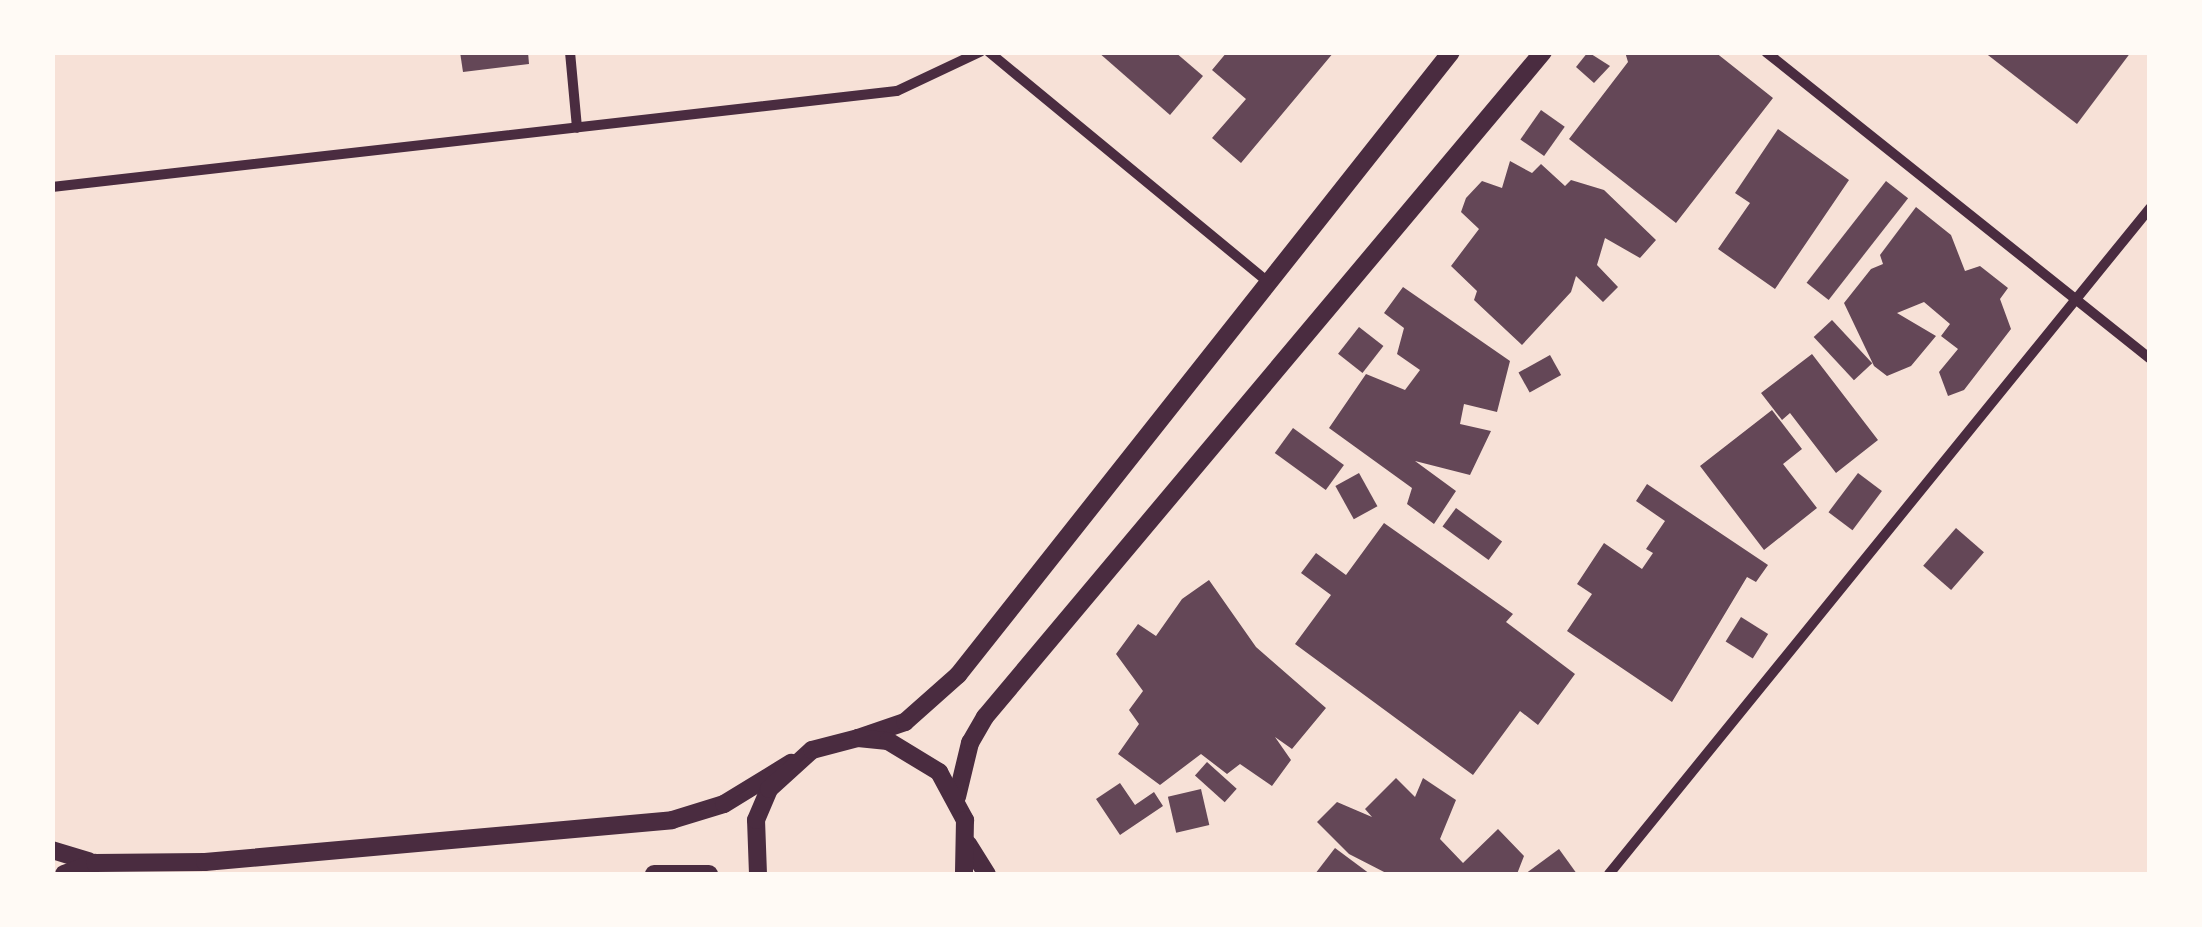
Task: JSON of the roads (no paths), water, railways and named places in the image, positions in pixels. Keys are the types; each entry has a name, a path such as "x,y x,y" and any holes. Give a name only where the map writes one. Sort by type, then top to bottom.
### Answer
{"street":[{"path":"570,52 577,128"},
{"path":"52,187 896,91 980,52"},
{"path":"990,52 1268,282"},
{"path":"52,850 95,863 205,862 672,820 724,804 812,750 904,722 958,675 1451,52"},
{"path":"956,797 970,743 985,717 1543,52"},
{"path":"1766,52 2150,358"},
{"path":"1609,874 2150,208"},
{"path":"858,738 916,754 956,797 968,844 987,874"},
{"path":"758,874 756,820 769,789 791,764"},
{"path":"964,874 968,844"},
{"path":"64,874 95,863"},
{"path":"654,874 709,874"}]}
